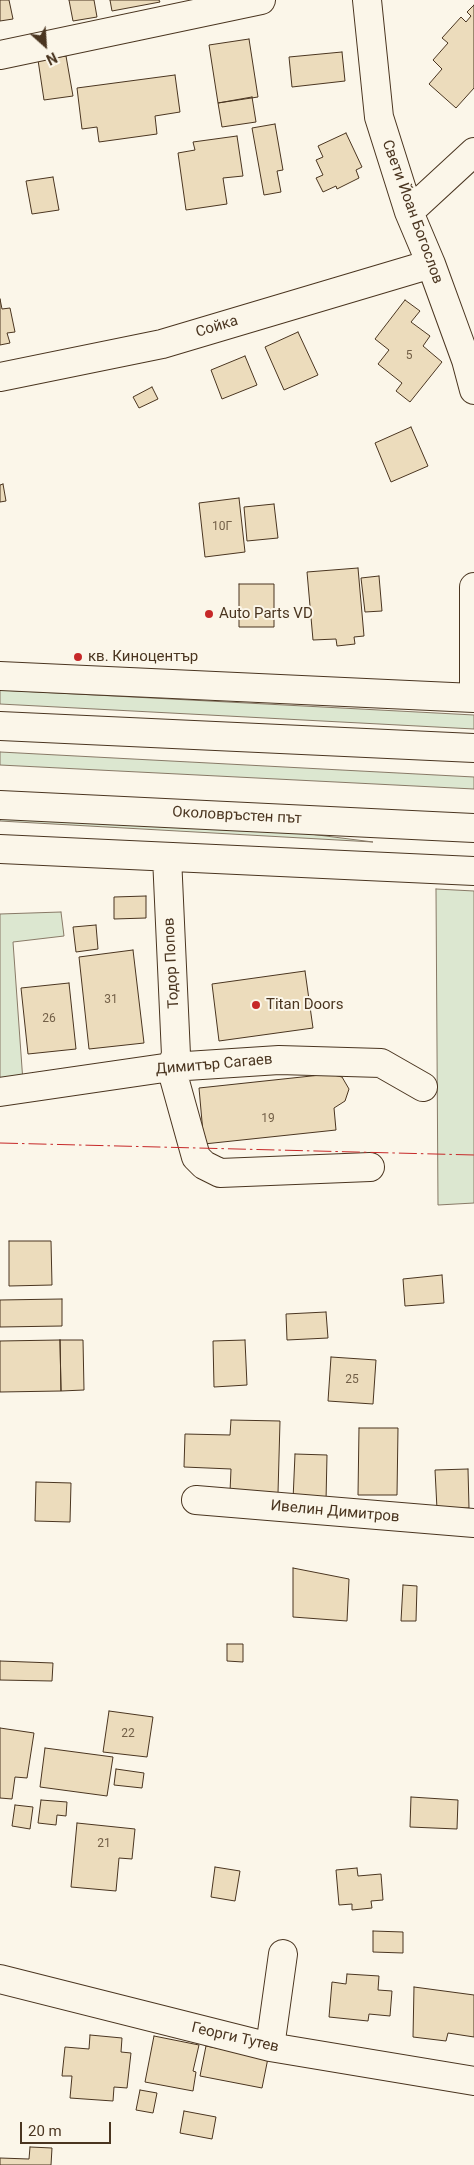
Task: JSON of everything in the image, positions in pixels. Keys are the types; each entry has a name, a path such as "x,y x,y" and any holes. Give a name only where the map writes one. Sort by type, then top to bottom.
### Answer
{"main road":[{"path":"0,55 261,0"},
{"name":"Свети Йоан Богослов","path":"367,0 379,117 409,212 431,264 466,360 474,390"},
{"path":"409,212 474,152"},
{"name":"Сойка","path":"0,377 162,344 431,264"},
{"path":"0,676 474,698 474,587"},
{"path":"0,726 474,748"},
{"name":"Околовръстен път","path":"0,805 474,828"},
{"path":"435,826 474,836"},
{"path":"0,849 474,872"},
{"name":"Тодор Попов","path":"167,857 176,1055 171,1067"},
{"name":"Димитър Сагаев","path":"0,1092 171,1067 280,1060 381,1063 424,1087"},
{"path":"171,1067 196,1158 204,1165 220,1172 370,1167"},
{"name":"Ивелин Димитров","path":"196,1500 474,1523"},
{"path":"270,2047 283,1954"},
{"name":"Георги Тутев","path":"0,1979 270,2047 474,2081"}],"green space":[{"path":"0,690 474,715 474,729 0,704"},
{"path":"0,752 474,777 474,789 0,765"},
{"path":"0,810 215,822 373,842 0,821"},
{"path":"436,889 474,891 474,1203 438,1205"},
{"path":"61,912 64,936 13,942 23,1082 0,1085 0,914"}],"building":[{"path":"0,0 9,0 13,19 0,21"},
{"path":"69,0 94,0 97,17 73,21"},
{"path":"110,0 159,0 160,2 112,11"},
{"path":"474,5 474,88 456,108 429,84 442,69 433,60 448,43 442,38 461,17 466,22 471,16 467,12"},
{"path":"249,39 258,97 218,103 209,45"},
{"path":"342,52 345,81 292,87 289,57"},
{"path":"66,56 73,96 44,100 38,60"},
{"path":"175,75 180,112 155,116 157,134 99,142 97,127 82,129 77,88"},
{"path":"252,97 256,122 222,127 218,103"},
{"path":"275,124 283,170 277,171 281,192 264,195 252,128"},
{"path":"346,133 362,167 356,170 359,178 337,189 336,186 323,192 316,178 323,175 316,160 323,157 318,146"},
{"path":"237,136 243,176 223,178 227,204 186,210 178,153 195,150 193,142"},
{"path":"53,177 59,210 32,214 26,181"},
{"path":"0,299 2,309 10,308 15,332 7,333 10,343 0,345"},
{"path":"405,300 420,311 411,322 430,336 423,346 442,362 410,402 396,391 402,383 378,364 389,350 375,339"},
{"path":"298,332 318,375 284,390 265,347"},
{"path":"245,356 257,385 222,399 211,370"},
{"path":"152,387 158,399 139,408 133,397"},
{"path":"411,427 428,466 391,482 375,443"},
{"path":"3,484 6,501 0,502 0,485"},
{"path":"239,498 245,552 205,557 199,503"},
{"path":"274,504 278,538 247,541 244,507"},
{"path":"358,568 364,636 354,637 355,644 337,646 336,639 313,640 307,572"},
{"path":"379,576 382,611 365,612 361,578"},
{"path":"239,584 274,584 274,627 239,627"},
{"path":"146,896 146,918 114,919 114,897"},
{"path":"96,925 98,949 76,952 73,927"},
{"path":"133,950 144,1043 89,1049 79,957"},
{"path":"305,971 313,1028 219,1041 212,984"},
{"path":"69,983 76,1049 28,1054 21,988"},
{"path":"330,1074 342,1077 349,1089 345,1101 334,1108 336,1130 204,1144 199,1088"},
{"path":"9,1241 51,1241 52,1285 9,1286"},
{"path":"442,1275 444,1303 405,1306 403,1279"},
{"path":"62,1299 62,1326 0,1327 0,1300"},
{"path":"326,1312 328,1338 287,1340 286,1314"},
{"path":"60,1340 61,1391 0,1392 0,1341"},
{"path":"60,1340 83,1340 84,1390 61,1391"},
{"path":"245,1340 247,1385 214,1387 213,1341"},
{"path":"331,1357 376,1360 373,1404 328,1401"},
{"path":"231,1420 280,1421 278,1493 230,1492 231,1469 184,1467 185,1434 230,1435"},
{"path":"359,1428 398,1428 397,1495 358,1495"},
{"path":"295,1454 327,1455 326,1501 293,1500"},
{"path":"468,1469 469,1508 437,1509 435,1470"},
{"path":"36,1482 71,1483 70,1522 35,1521"},
{"path":"293,1568 349,1579 347,1621 293,1617"},
{"path":"403,1585 417,1586 416,1621 401,1621"},
{"path":"227,1644 243,1644 243,1662 227,1661"},
{"path":"0,1661 53,1663 52,1681 0,1680"},
{"path":"109,1711 153,1717 147,1757 103,1752"},
{"path":"0,1728 34,1733 27,1778 15,1777 12,1799 0,1798"},
{"path":"45,1748 113,1757 107,1796 40,1787"},
{"path":"116,1769 144,1773 142,1788 114,1785"},
{"path":"411,1797 458,1800 457,1829 410,1827"},
{"path":"41,1800 67,1802 66,1816 57,1815 56,1825 38,1823"},
{"path":"15,1805 33,1807 30,1829 12,1826"},
{"path":"77,1823 135,1829 132,1859 119,1858 116,1891 71,1887"},
{"path":"215,1867 240,1871 235,1901 211,1897"},
{"path":"357,1868 358,1876 381,1874 383,1900 371,1901 372,1908 352,1910 352,1904 339,1905 336,1870"},
{"path":"373,1931 403,1932 403,1953 373,1952"},
{"path":"347,1974 379,1976 378,1990 392,1991 390,2016 369,2014 368,2021 329,2017 332,1982 346,1984"},
{"path":"414,1987 474,1995 474,2037 448,2033 446,2041 413,2037"},
{"path":"90,2035 122,2038 121,2052 131,2053 127,2088 114,2087 113,2101 70,2098 72,2076 62,2076 65,2047 89,2049"},
{"path":"154,2036 199,2045 193,2071 196,2072 193,2091 145,2082"},
{"path":"206,2046 268,2058 262,2088 200,2076"},
{"path":"140,2090 157,2093 153,2113 136,2110"},
{"path":"184,2111 216,2117 212,2139 180,2133"},
{"path":"30,2147 52,2148 51,2165 0,2165 0,2158 29,2159"}],"power":[{"path":"0,1143 474,1155"}],"place":[{"name":"Auto Parts VD","path":"209,614"},
{"name":"кв. Киноцентър","path":"78,657"},
{"name":"Titan Doors","path":"256,1005"}]}
